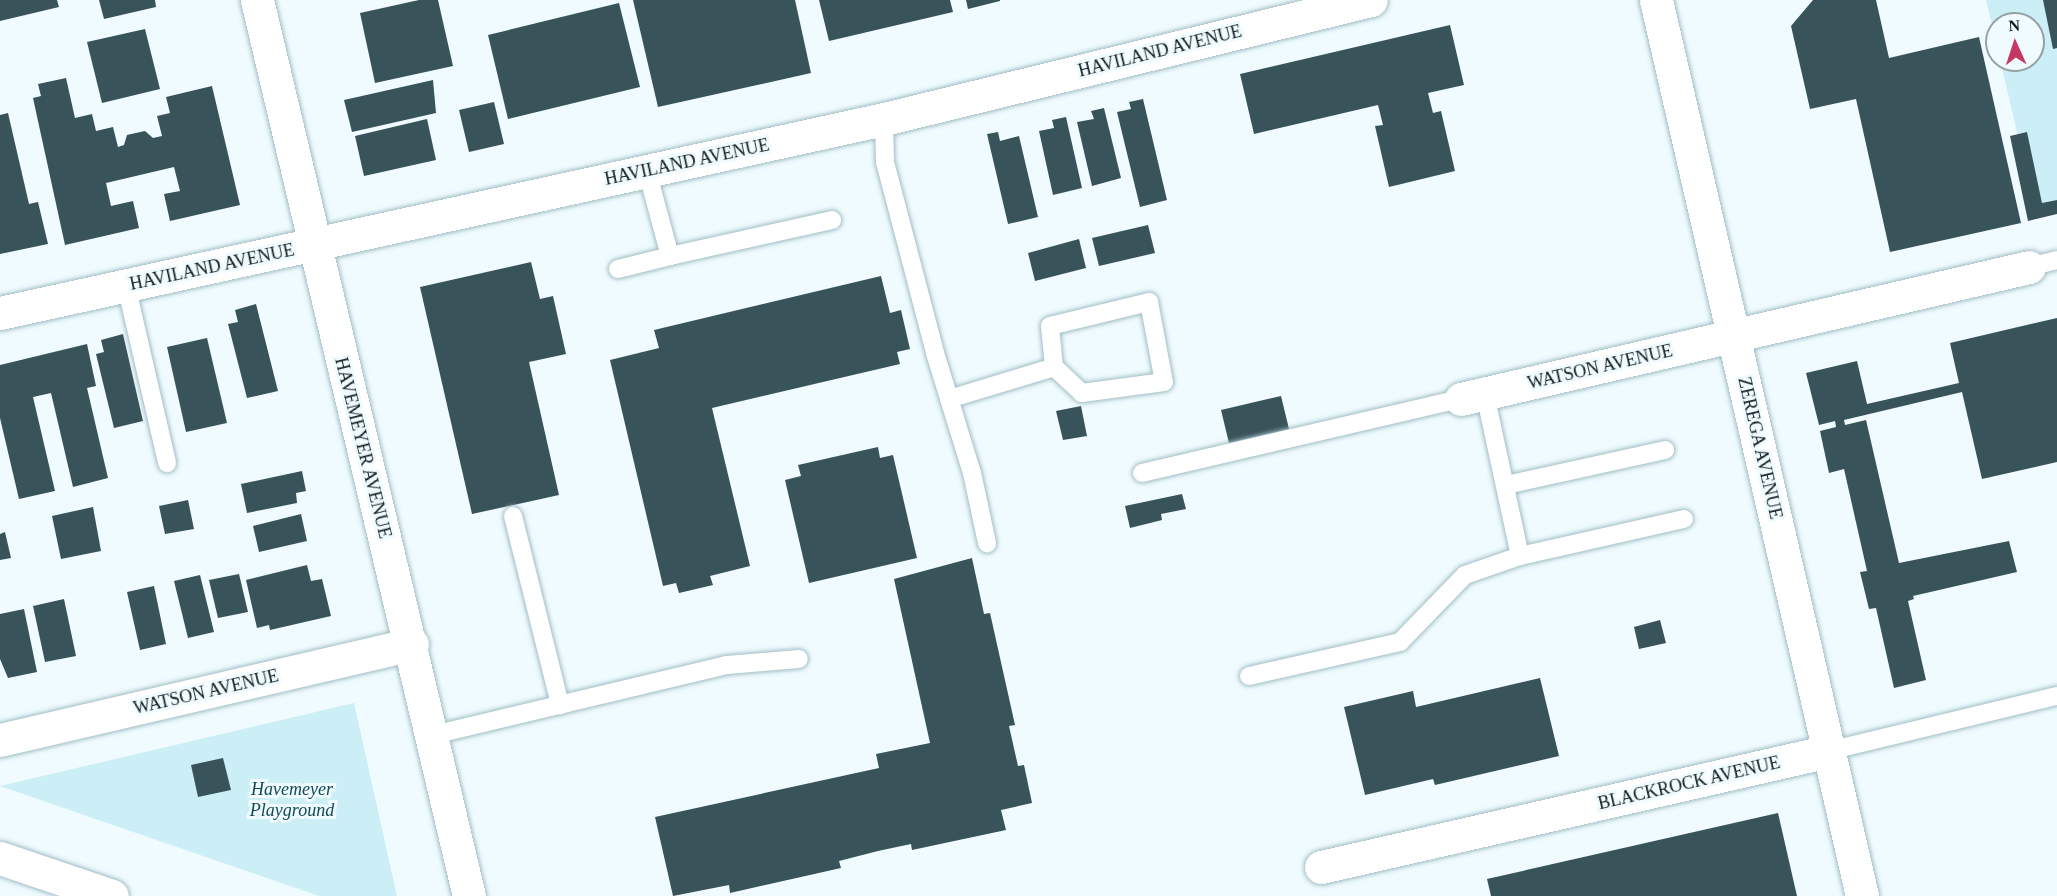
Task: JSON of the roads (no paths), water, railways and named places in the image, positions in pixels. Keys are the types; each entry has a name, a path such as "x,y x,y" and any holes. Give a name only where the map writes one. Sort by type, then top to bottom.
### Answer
{"street":[{"name":"HAVEMEYER AVENUE","path":"257,0 312,245 412,644 468,896"},
{"name":"HAVILAND AVENUE","path":"0,313 884,118 1371,0"},
{"name":"ZEREGA AVENUE","path":"1656,0 1735,335 1862,896"},
{"name":"WATSON AVENUE","path":"1473,396 2043,264"},
{"name":"WATSON AVENUE","path":"0,740 412,644"},
{"name":"BLACKROCK AVENUE","path":"1321,867 1829,751"},
{"path":"0,858 112,896"}],"lane":[{"path":"884,118 885,162 949,399 972,473 987,543"},
{"path":"647,171 670,256"},
{"path":"618,269 832,220"},
{"path":"126,285 167,463"},
{"path":"1149,302 1164,381 1082,393 1054,367 1050,326 1149,302"},
{"path":"949,399 1054,367"},
{"path":"1473,396 1506,485 1520,556"},
{"name":"WATSON AVENUE","path":"1142,473 1473,396"},
{"path":"1506,485 1665,450"},
{"path":"513,516 560,705"},
{"path":"1249,676 1400,642 1465,575 1520,556 1684,519"},
{"path":"433,735 727,665 799,659"},
{"name":"BLACKROCK AVENUE","path":"1829,751 2057,696"}],"park label":[{"name":"Havemeyer Playground","path":"292,800"}]}
